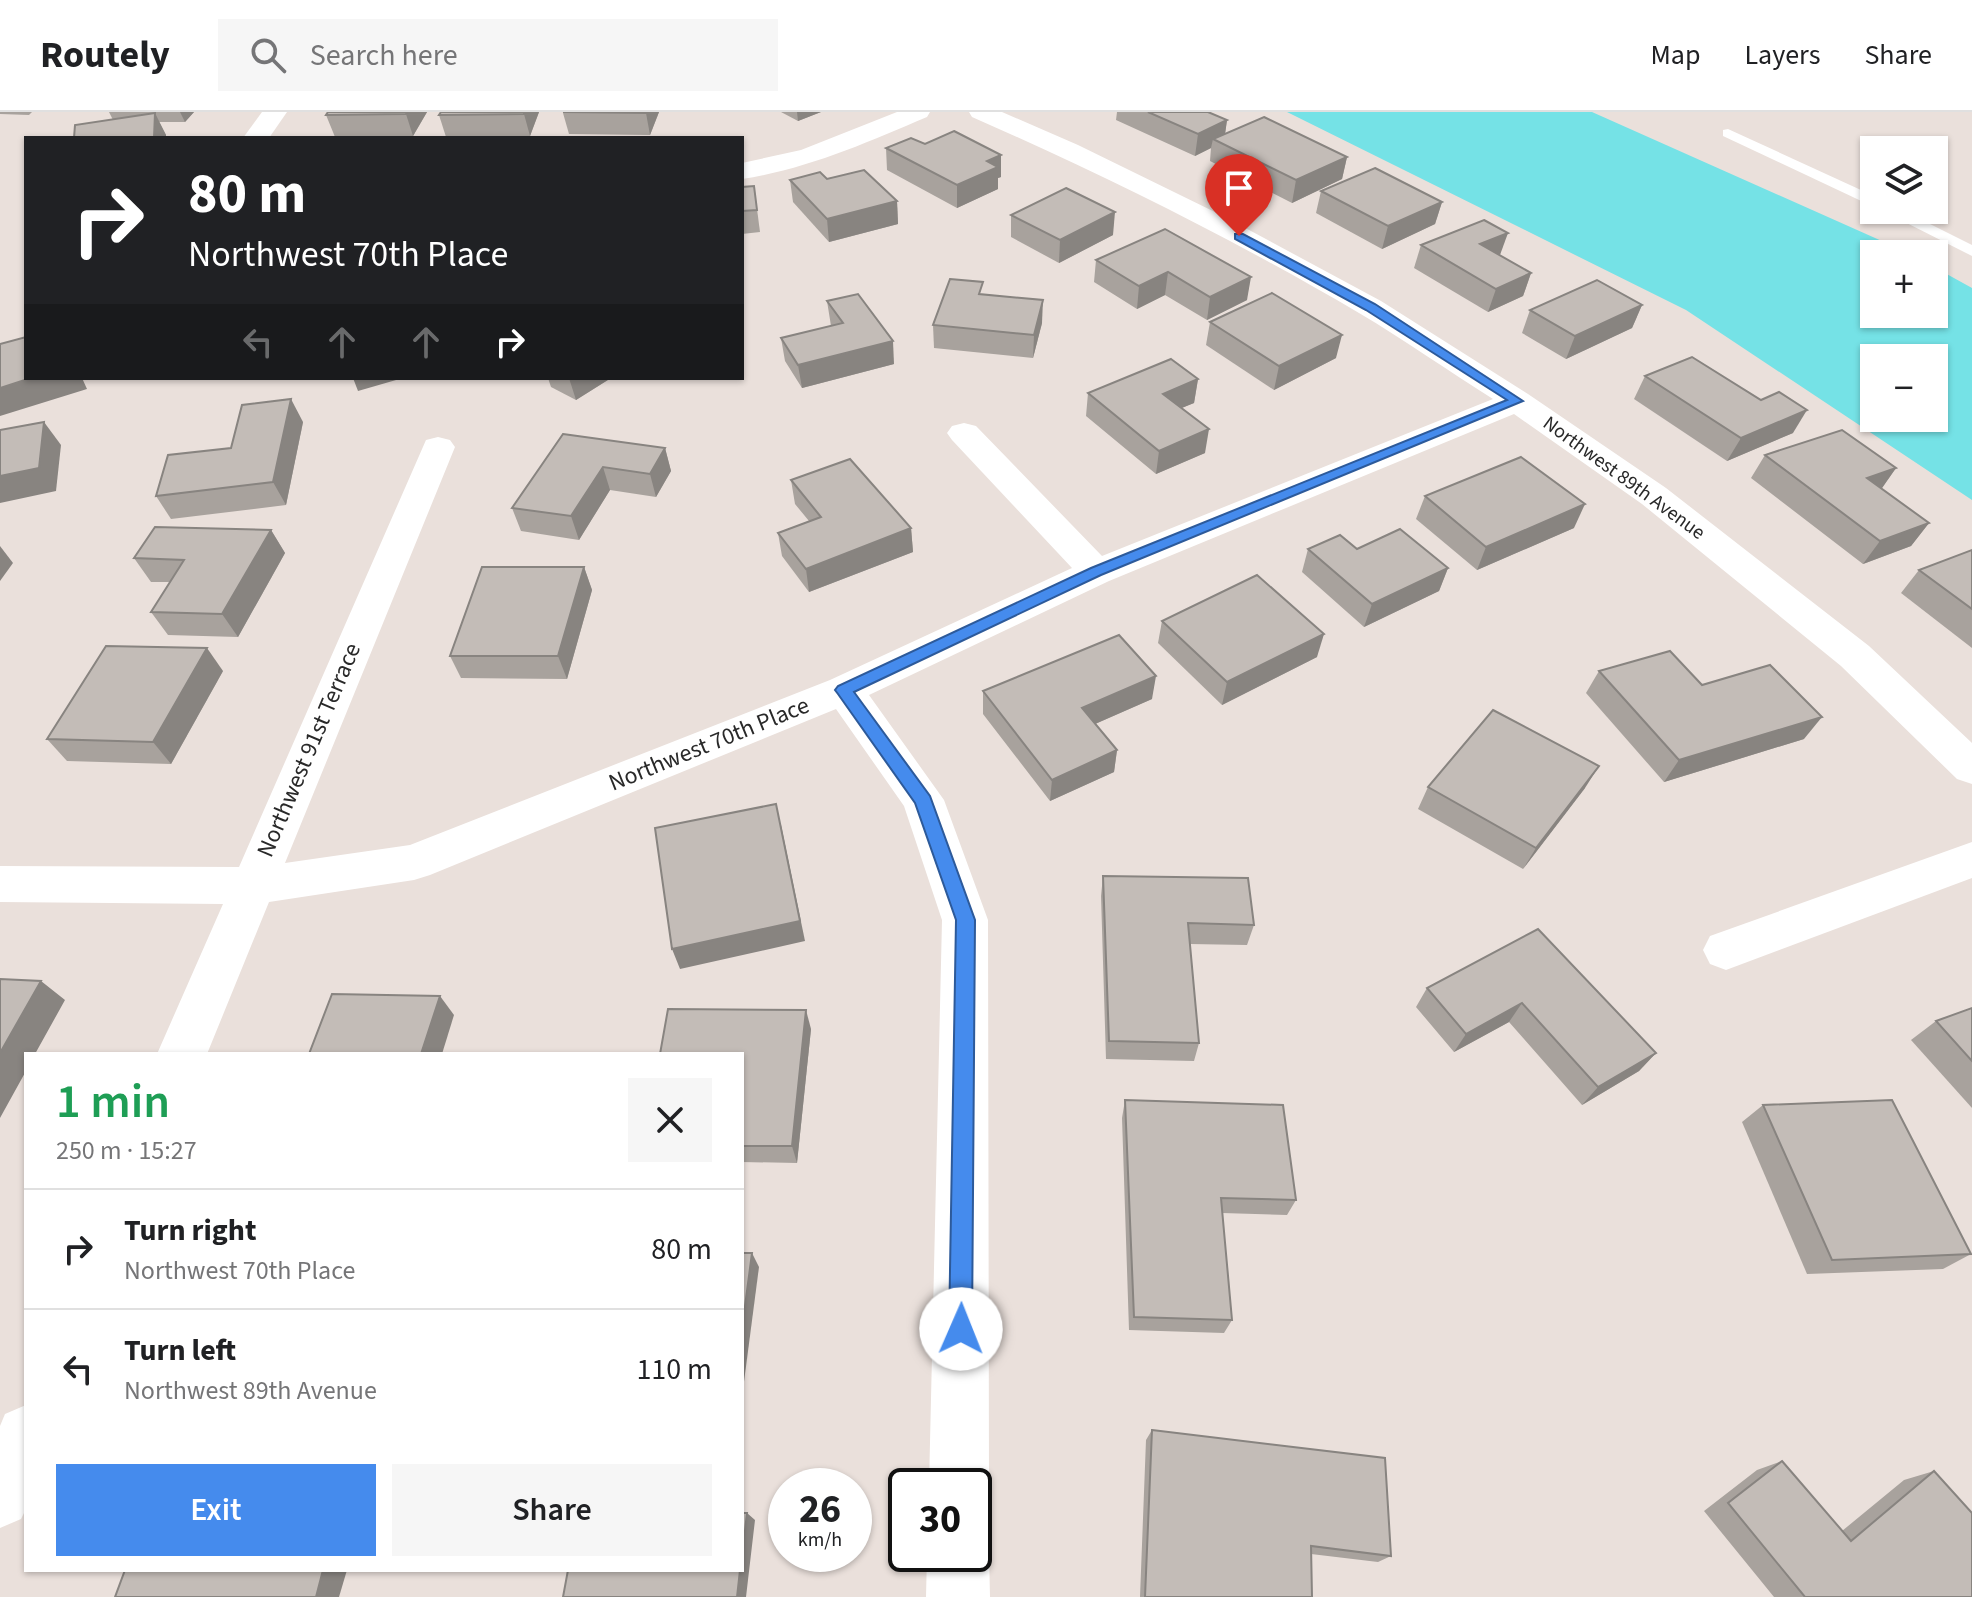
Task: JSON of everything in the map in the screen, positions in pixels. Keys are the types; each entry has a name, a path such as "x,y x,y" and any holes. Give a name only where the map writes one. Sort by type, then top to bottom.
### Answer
{"street":[{"path":"257,136 275,112"},
{"path":"744,171 764,169 822,152 918,112"},
{"name":"Northwest 89th Avenue","path":"981,112 1069,150 1265,250 1370,307 1517,401 1654,496 1855,656 1972,768"},
{"name":"Northwest 70th Place","path":"0,884 251,886 414,862 844,690 1096,572 1517,401"},
{"path":"964,433 1096,572"},
{"name":"Northwest 91st Terrace","path":"183,1052 438,447"},
{"path":"844,690 923,800 965,920 959,1468"},
{"path":"1726,950 1972,860"},
{"path":"0,1498 24,1440"},
{"path":"958,1572 958,1597"}],"lane":[{"path":"1728,133 1860,195"},
{"path":"1917,224 1972,251"}],"water":[{"path":"1287,112 1592,112 1880,240 1860,240 1860,328 1948,328 1948,275 1972,288 1972,500 1870,432 1948,432 1948,344 1860,344 1860,426 1686,310"}],"building":[{"path":"328,112 407,112 326,115"},
{"path":"441,112 524,112 524,114 439,115"},
{"path":"563,112 646,112 646,113"},
{"path":"1148,112 1208,112 1227,120 1198,134"},
{"path":"155,113 154,136 74,136 75,125"},
{"path":"1264,117 1347,157 1296,180 1213,139"},
{"path":"954,131 1001,155 987,161 998,167 957,185 886,148 911,138 925,144"},
{"path":"1375,168 1442,202 1388,226 1321,191"},
{"path":"864,170 897,201 827,219 790,180 820,172 827,179"},
{"path":"754,186 757,210 744,211 744,187"},
{"path":"1066,188 1115,212 1060,240 1011,215"},
{"path":"1484,220 1508,233 1480,244 1531,273 1496,289 1421,245"},
{"path":"1165,229 1251,277 1210,297 1168,272 1139,286 1096,260"},
{"path":"950,279 983,282 979,294 1043,300 1034,335 933,325"},
{"path":"1597,280 1642,305 1575,336 1530,310"},
{"path":"1272,293 1342,335 1279,366 1210,322"},
{"path":"858,294 893,341 798,365 781,338 843,323 827,301"},
{"path":"24,338 25,380 0,388 0,344"},
{"path":"1692,357 1761,400 1779,392 1807,410 1741,438 1645,376"},
{"path":"1171,359 1198,379 1163,394 1209,429 1159,451 1088,393"},
{"path":"291,399 273,482 156,496 168,455 231,448 242,405"},
{"path":"44,422 39,468 0,476 0,430"},
{"path":"1842,430 1896,468 1867,478 1929,523 1880,541 1765,455"},
{"path":"563,434 665,448 650,474 603,467 571,516 512,508"},
{"path":"1521,457 1585,504 1486,547 1425,496"},
{"path":"850,459 911,528 806,569 778,533 821,517 791,480"},
{"path":"155,527 271,530 222,614 151,612 184,560 134,558"},
{"path":"1400,529 1448,568 1372,604 1308,549 1340,535 1357,549"},
{"path":"1972,550 1972,609 1919,570"},
{"path":"482,567 584,567 558,656 450,656"},
{"path":"1257,575 1324,634 1227,682 1162,621"},
{"path":"1119,635 1156,676 1082,708 1117,750 1052,780 983,691"},
{"path":"106,646 207,648 153,742 47,739"},
{"path":"1670,651 1702,685 1770,665 1822,717 1679,760 1599,671"},
{"path":"1493,710 1599,766 1536,848 1428,787"},
{"path":"776,804 800,921 672,949 655,828"},
{"path":"1103,876 1248,878 1254,925 1188,923 1199,1043 1109,1041"},
{"path":"1538,929 1656,1053 1598,1087 1522,1003 1466,1034 1427,988"},
{"path":"0,979 41,981 0,1053"},
{"path":"332,994 440,996 422,1052 310,1052"},
{"path":"1972,1008 1972,1061 1936,1021"},
{"path":"668,1009 806,1010 792,1146 744,1146 744,1052 660,1052"},
{"path":"1125,1100 1283,1105 1296,1200 1221,1198 1232,1320 1134,1317"},
{"path":"1892,1100 1971,1254 1832,1260 1763,1105"},
{"path":"744,1253 752,1253 744,1314"},
{"path":"1152,1430 1385,1458 1391,1556 1311,1546 1312,1597 1145,1597"},
{"path":"1782,1461 1851,1541 1934,1471 1972,1513 1972,1597 1805,1597 1728,1503"},
{"path":"124,1572 322,1572 316,1597 115,1597"},
{"path":"568,1572 740,1572 737,1597 563,1597"}],"route":[{"path":"961,1329 965,920 923,800 844,690 1096,572 1517,401 1370,307 1239,236"}]}
